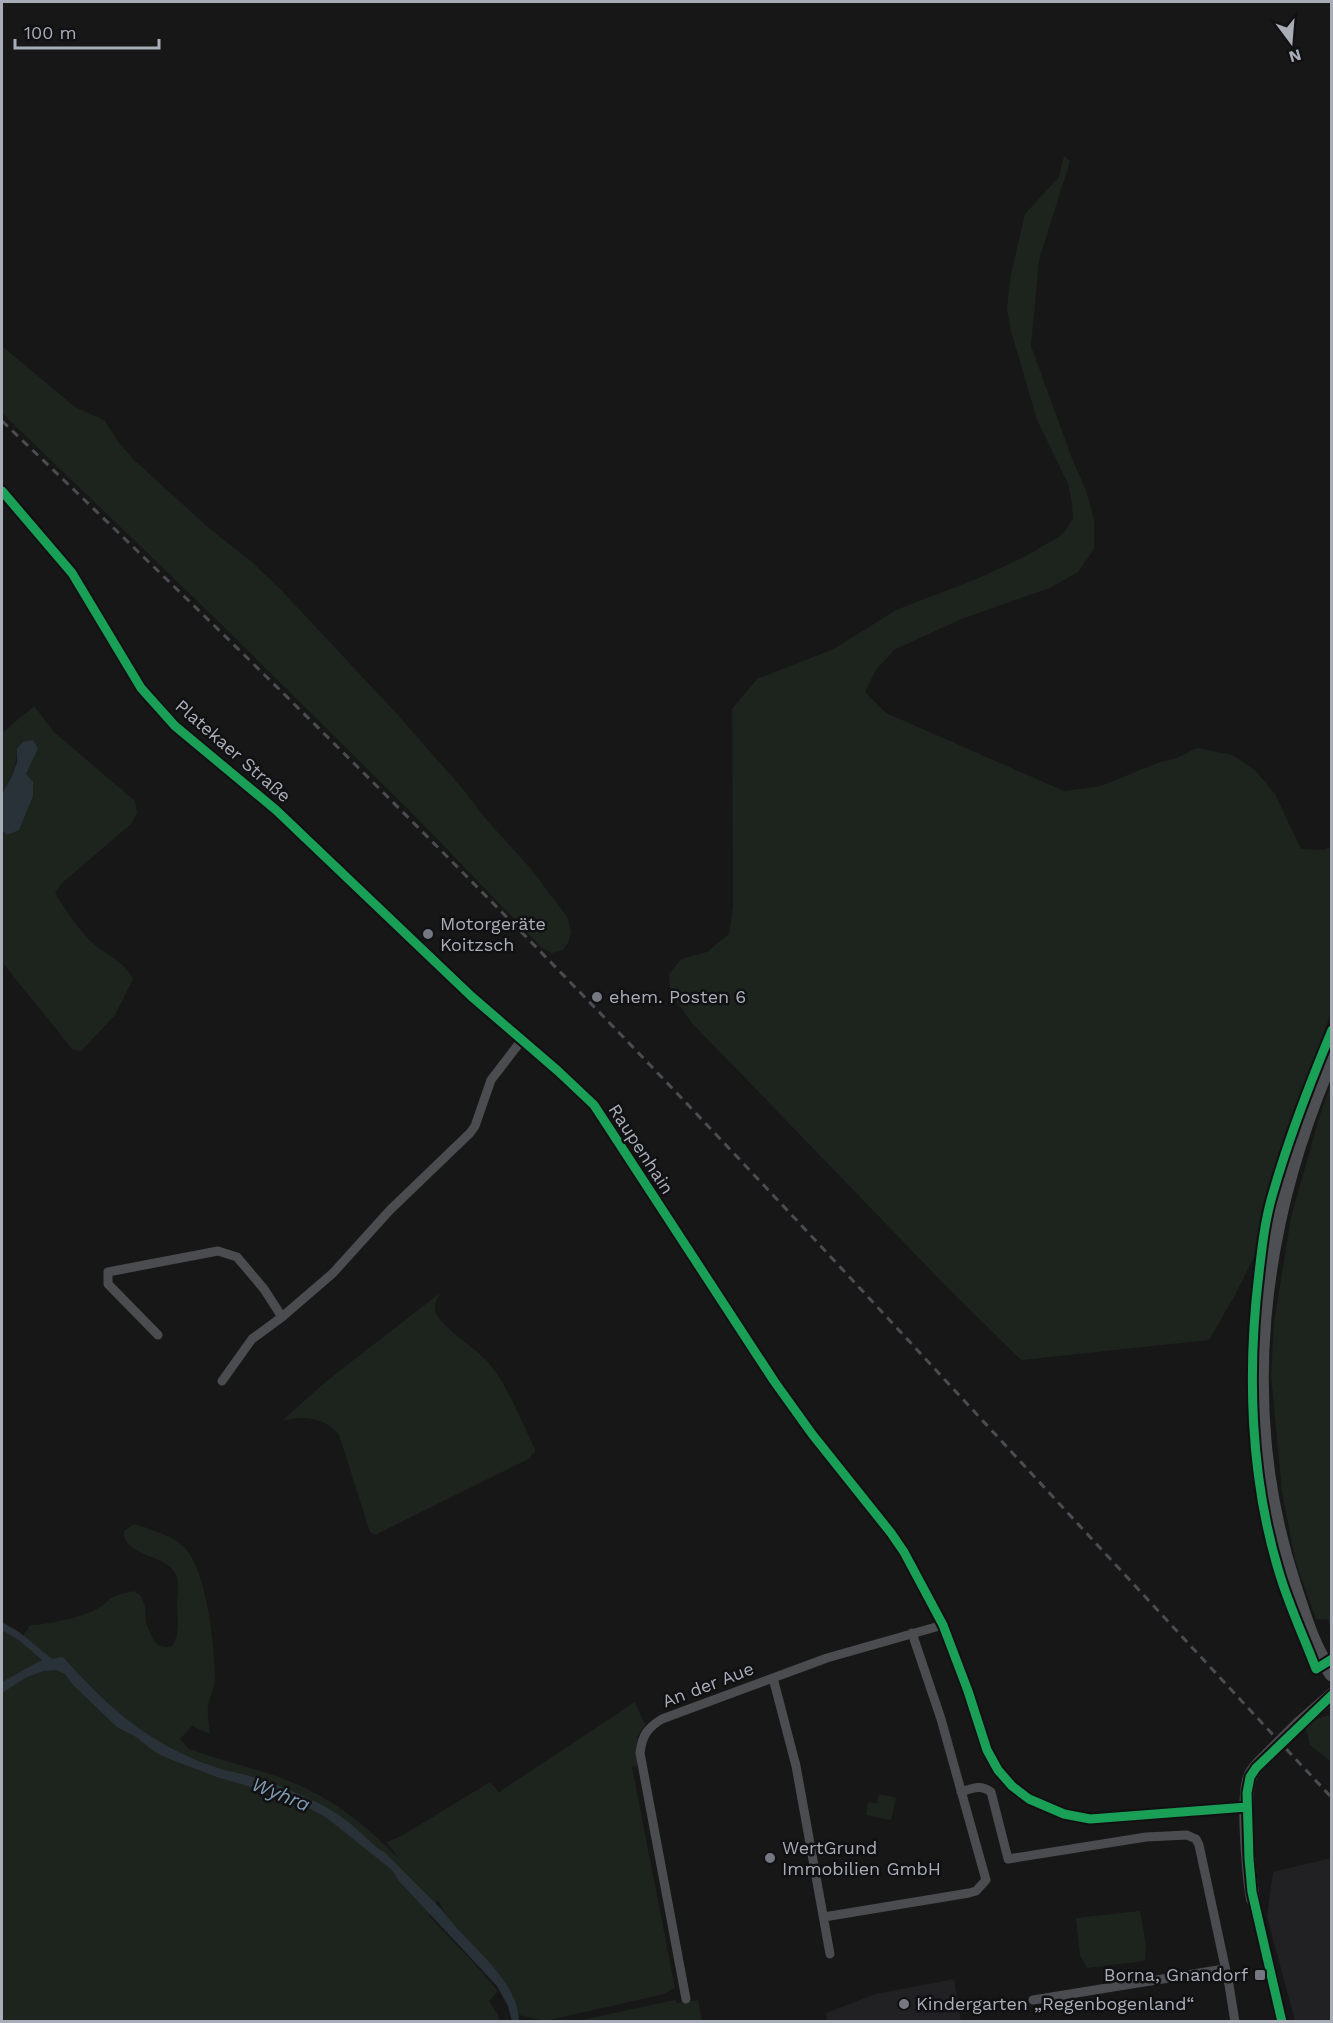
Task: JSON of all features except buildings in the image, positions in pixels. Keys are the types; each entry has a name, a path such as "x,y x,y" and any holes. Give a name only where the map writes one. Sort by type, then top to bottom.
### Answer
{"main road":[{"path":"1332,1057 1301,1134 1275,1232 1264,1316 1261,1392 1273,1495 1287,1566 1307,1624 1324,1664 1332,1674"}],"street":[{"name":"Platekaer Straße","path":"2,491 72,573 127,667 150,699 191,741 276,810 375,906"},
{"name":"Raupenhain","path":"375,906 471,996 594,1105 774,1381 891,1533 916,1573 943,1625 965,1682 987,1750 998,1770 1012,1785 1029,1799 1064,1814 1090,1819 1247,1807"},
{"path":"222,1381 252,1339 282,1317 333,1273 390,1210 470,1134 491,1080 521,1041"},
{"path":"158,1335 108,1284 108,1272 218,1251 237,1257 264,1289 282,1317"},
{"name":"An der Aue","path":"686,2000 640,1753 641,1739 650,1726 662,1719 827,1658 943,1625"},
{"path":"824,1917 969,1893 976,1891 986,1880 941,1719 912,1633"},
{"path":"773,1678 796,1766 830,1954"},
{"path":"1282,2022 1253,1899 1247,1807 1250,1777 1299,1724 1332,1695"},
{"path":"962,1791 980,1786 991,1792 1008,1859 1146,1837 1187,1835 1196,1839 1229,1985 1235,2022"},
{"path":"1034,2000 1224,1969"}],"shaded area":[{"path":"1064,156 1070,161 1039,260 1031,346 1086,490 1094,520 1094,549 1078,572 1052,587 959,620 894,650 875,671 865,692 886,713 1064,791 1101,786 1160,762 1177,758 1197,748 1232,755 1255,770 1275,794 1301,849 1323,850 1331,847 1331,1013 1275,1172 1257,1251 1209,1340 1021,1360 949,1289 692,1023 670,992 669,974 681,959 707,952 729,934 733,906 732,709 757,679 834,649 896,610 979,578 1024,557 1062,535 1073,519 1068,484 1037,420 1011,331 1007,308 1011,274 1025,214 1059,177"},
{"path":"2,346 75,407 104,420 119,443 135,461 210,529 252,562 397,714 531,869 568,918 571,932 563,950 552,953 542,948 420,821 218,621 2,413"},
{"path":"34,706 54,732 135,801 137,812 131,824 61,884 55,893 83,933 121,964 133,979 115,1015 81,1051 73,1050 2,962 2,830 7,835 26,774 38,749 17,749 13,773 2,794 2,733"},
{"path":"1331,1083 1332,1628 1328,1620 1316,1619 1295,1560 1282,1492 1271,1375 1274,1323 1291,1217"},
{"path":"440,1293 435,1307 437,1315 447,1327 493,1368 513,1402 535,1452 528,1459 375,1535 370,1532 339,1435 327,1424 313,1419 298,1418 282,1421 324,1383"},
{"path":"134,1524 167,1536 184,1547 199,1573 204,1591 213,1649 215,1680 208,1709 210,1734 192,1726 180,1739 189,1749 282,1778 323,1797 357,1821 398,1858 387,1842 403,1835 490,1782 499,1792 635,1702 645,1725 637,1737 637,1766 632,1767 675,1988 664,1994 545,2021 519,2015 503,1980 449,1921 438,1900 429,1916 498,1991 489,2001 499,2021 2,2022 2,1630 20,1641 30,1625 76,1617 93,1611 111,1598 134,1591 141,1596 145,1607 146,1623 154,1641 158,1645 172,1646 178,1626 177,1577 170,1567 130,1546 125,1539 124,1531"},
{"path":"1331,1715 1331,1762 1310,1745 1305,1726 1313,1720"},
{"path":"879,1794 896,1798 891,1820 866,1815 868,1802 877,1804"},
{"path":"1331,1858 1331,2021 1295,2021 1267,1917 1273,1872"},
{"path":"1140,1911 1146,1944 1145,1961 1087,1968 1080,1956 1076,1918"},
{"name":"Kindergarten „Regenbogenland“","path":"954,1979 961,2021 827,2021 826,2013 876,1994"},
{"path":"675,2000 677,2003 698,2000 702,2021 572,2022"}],"water":[{"path":"33,740 38,749 26,774 33,782 33,796 19,830 7,835 2,830 2,794 17,762 17,749 23,742"},
{"name":"Wyhra","path":"2,1622 19,1632 52,1659 62,1657 65,1659 115,1710 151,1737 192,1758 292,1791 324,1806 345,1820 384,1852 442,1910 489,1962 510,1990 519,2021 512,2021 508,2006 497,1986 399,1881 392,1870 327,1818 292,1799 217,1777 155,1752 136,1737 117,1727 73,1685 65,1674 56,1670 43,1671 25,1678 2,1693 2,1682 42,1660 20,1641 2,1630"}],"railway":[{"path":"2,421 350,760 606,1019 851,1279 1332,1798"}],"cycle path":[{"path":"2,491 72,573 141,688 175,726 276,810 471,996 594,1105 774,1381 812,1434 904,1552 943,1625 987,1750 998,1770 1012,1786 1029,1799 1064,1814 1090,1819 1247,1807"},
{"path":"1332,1030 1293,1131 1268,1213 1255,1310 1252,1386 1262,1499 1279,1572 1316,1669 1332,1659"},
{"path":"1282,2022 1252,1892 1247,1793 1250,1777 1256,1768 1332,1695"}],"place":[{"name":"Motorgeräte Koitzsch","path":"428,934"},
{"name":"ehem. Posten 6","path":"597,997"},
{"name":"WertGrund Immobilien GmbH","path":"770,1858"},
{"name":"Borna, Gnandorf","path":"1260,1975"},
{"name":"Kindergarten „Regenbogenland“","path":"904,2004"}]}
